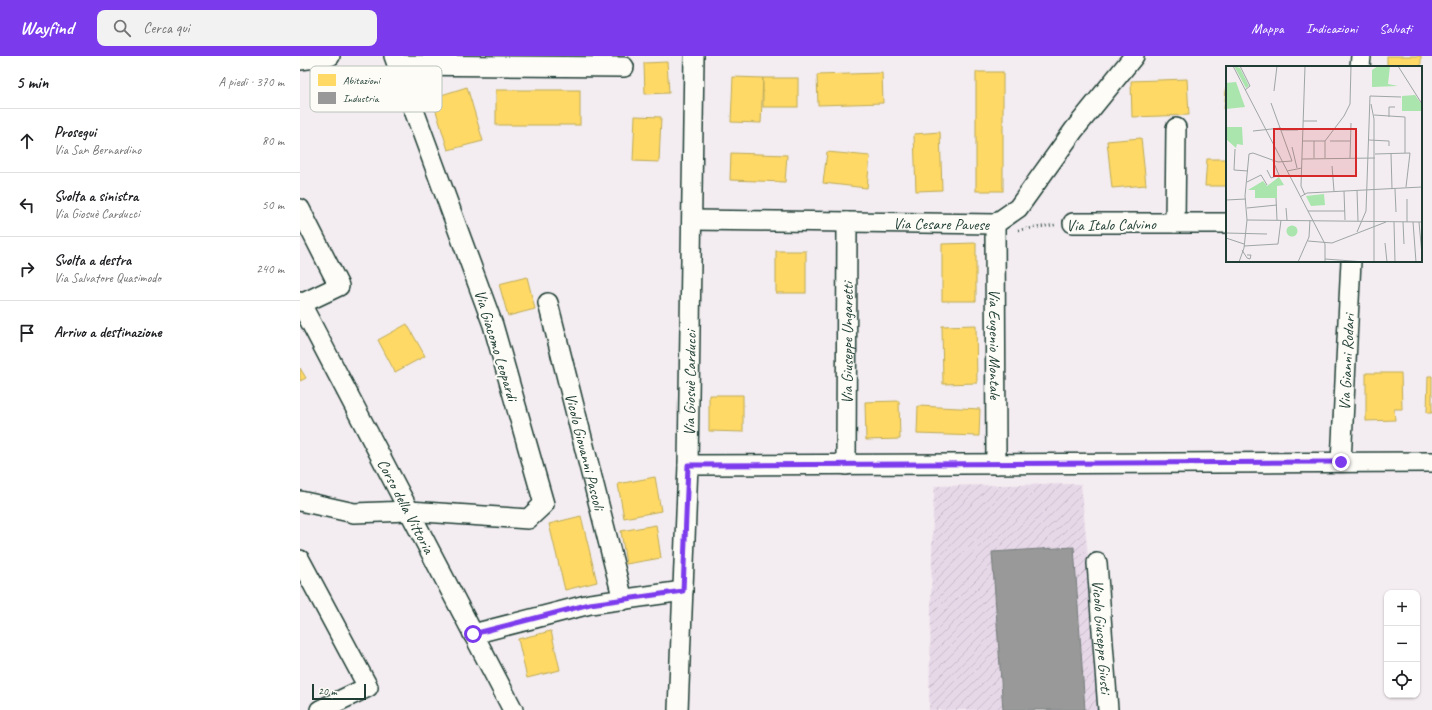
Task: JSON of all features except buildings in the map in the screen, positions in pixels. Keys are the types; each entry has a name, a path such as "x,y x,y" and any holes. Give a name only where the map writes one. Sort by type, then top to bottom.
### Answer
{"street":[{"path":"300,60 330,56"},
{"name":"Via Giosuè Carducci","path":"678,710 688,465 694,56"},
{"name":"Via Cesare Pavese","path":"692,220 995,224 1018,208 1074,130 1134,56"},
{"path":"1360,66 1361,56"},
{"path":"395,61 624,67"},
{"name":"Via Giacomo Leopardi","path":"409,511 528,519 544,504 493,325 414,112"},
{"path":"1175,223 1176,128"},
{"path":"300,209 339,286 300,303"},
{"name":"Via Giuseppe Ungaretti","path":"846,465 847,222"},
{"name":"Via Italo Calvino","path":"1073,223 1226,223"},
{"name":"Via Eugenio Montale","path":"995,224 996,464"},
{"name":"Via Gianni Rodari","path":"1341,462 1351,262"},
{"name":"Corso della Vittoria","path":"300,303 513,710"},
{"name":"Vicolo Giovanni Pascoli","path":"548,303 623,600"},
{"path":"688,465 1432,462"},
{"path":"300,501 354,512 409,511"},
{"path":"300,560 368,687 320,710"},
{"name":"Vicolo Giuseppe Giusti","path":"1097,563 1108,710"},
{"path":"473,634 590,604 683,591"}],"path":[{"name":"Via Italo Calvino","path":"995,224 1020,231 1073,223"}],"shaded area":[{"path":"1081,484 1102,710 929,710 933,510 935,486"}],"route":[{"path":"473,634 590,604 683,591 688,465 1341,462"}]}
